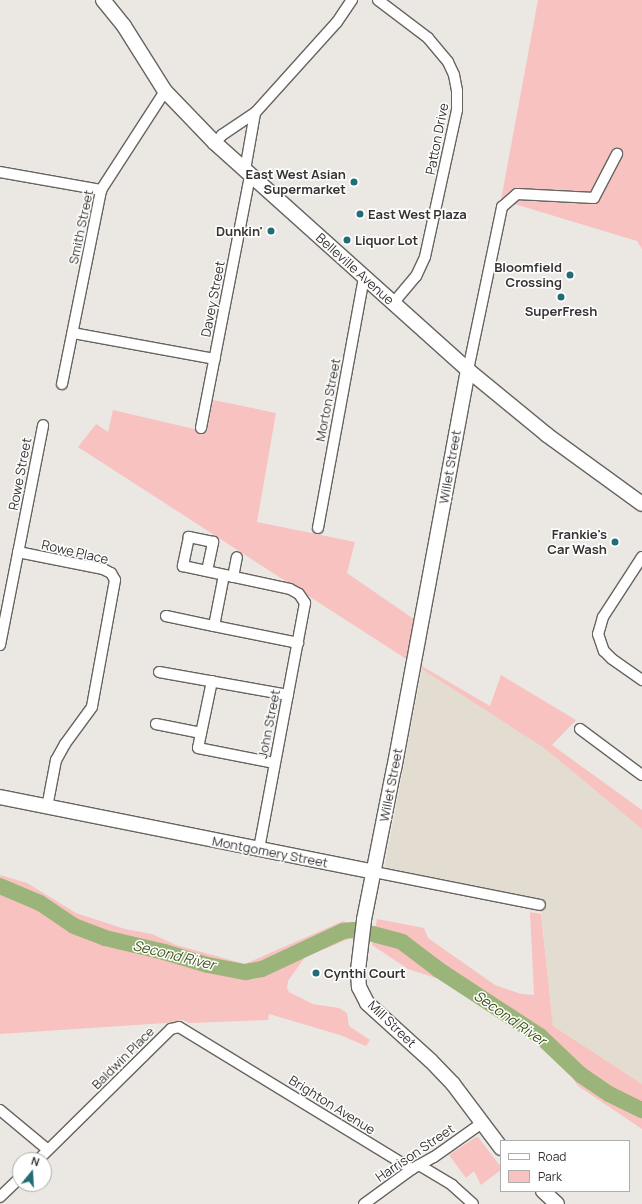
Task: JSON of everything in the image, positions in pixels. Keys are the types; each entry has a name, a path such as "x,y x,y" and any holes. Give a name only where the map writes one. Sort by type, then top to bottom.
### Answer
{"street":[{"path":"215,143 222,135 255,112 337,22 352,0"},
{"name":"Patton Drive","path":"378,0 428,38 448,62 454,75 457,91 457,110 425,257 416,276 393,303"},
{"name":"Belleville Avenue","path":"106,1 124,26 165,91 215,143 468,370 547,435 642,504"},
{"name":"Smith Street","path":"62,384 101,190 165,91"},
{"name":"Davey Street","path":"202,428 248,173 255,112"},
{"name":"Willet Street","path":"374,872 468,370 502,208 517,194 594,198 617,154"},
{"path":"0,172 101,190"},
{"name":"Morton Street","path":"318,528 364,277"},
{"path":"73,333 215,359"},
{"name":"Rowe Street","path":"0,646 43,425"},
{"name":"Rowe Place","path":"18,552 103,569 111,573 115,580 92,706 64,744 56,760 47,807"},
{"path":"214,626 228,576 236,557"},
{"path":"642,557 603,617 598,634 604,652 642,680"},
{"path":"207,571 228,576"},
{"name":"John Street","path":"228,576 290,589 299,594 305,603 274,763 260,850"},
{"path":"166,616 298,643"},
{"path":"159,672 288,695"},
{"path":"212,681 198,748 274,763"},
{"path":"156,724 201,733"},
{"path":"580,729 642,775"},
{"name":"Montgomery Street","path":"0,797 540,905"},
{"name":"Mill Street","path":"374,872 361,942 358,970 359,987 367,1003 431,1061 453,1084 500,1147"},
{"name":"Baldwin Place","path":"48,1150 174,1027 183,1028 239,1063"},
{"name":"Brighton Avenue","path":"239,1063 415,1167 452,1185 473,1204"},
{"path":"0,1110 48,1150"},
{"name":"Harrison Street","path":"364,1204 415,1167 434,1157 482,1123"},
{"path":"0,1197 12,1186"},
{"path":"544,1192 557,1204"}],"shaded area":[{"path":"422,669 544,748 642,829 642,1084 553,1026 540,900 386,868 385,865"}],"green space":[{"path":"538,0 642,0 642,249 637,241 501,200"},
{"path":"213,400 276,413 257,522 355,542 347,573 421,624 420,665 490,706 501,675 576,720 552,745 642,810 642,829 544,748 78,447 96,424 108,432 113,410 207,432"},
{"path":"0,875 27,883 76,913 125,929 152,934 176,945 245,964 343,921 353,925 351,938 305,957 288,981 287,988 289,992 313,1004 339,1008 347,1013 349,1026 370,1040 366,1046 340,1035 269,1014 268,1020 189,1023 183,1020 166,1023 0,1034"},
{"path":"530,912 541,914 553,1026 642,1084 642,1129 578,1086 565,1067 528,1035 439,979 408,969 372,945 377,919 424,928 428,938 495,985 521,994 534,995"},
{"path":"478,1137 500,1166 500,1171 481,1185 474,1171 466,1178 449,1155"}],"waterway":[{"name":"Second River","path":"0,886 40,903 74,926 105,938 164,952 208,965 245,972 262,969 343,931 353,930"},
{"name":"Second River","path":"373,934 402,942 439,970 540,1036 581,1075 609,1094 642,1110"}],"place":[{"name":"East West Asian Supermarket","path":"354,182"},
{"name":"East West Plaza","path":"360,214"},
{"name":"Dunkin'","path":"271,231"},
{"name":"Liquor Lot","path":"347,240"},
{"name":"Bloomfield Crossing","path":"570,275"},
{"name":"SuperFresh","path":"561,297"},
{"name":"Frankie's Car Wash","path":"615,542"},
{"name":"Cynthi Court","path":"316,973"}]}
